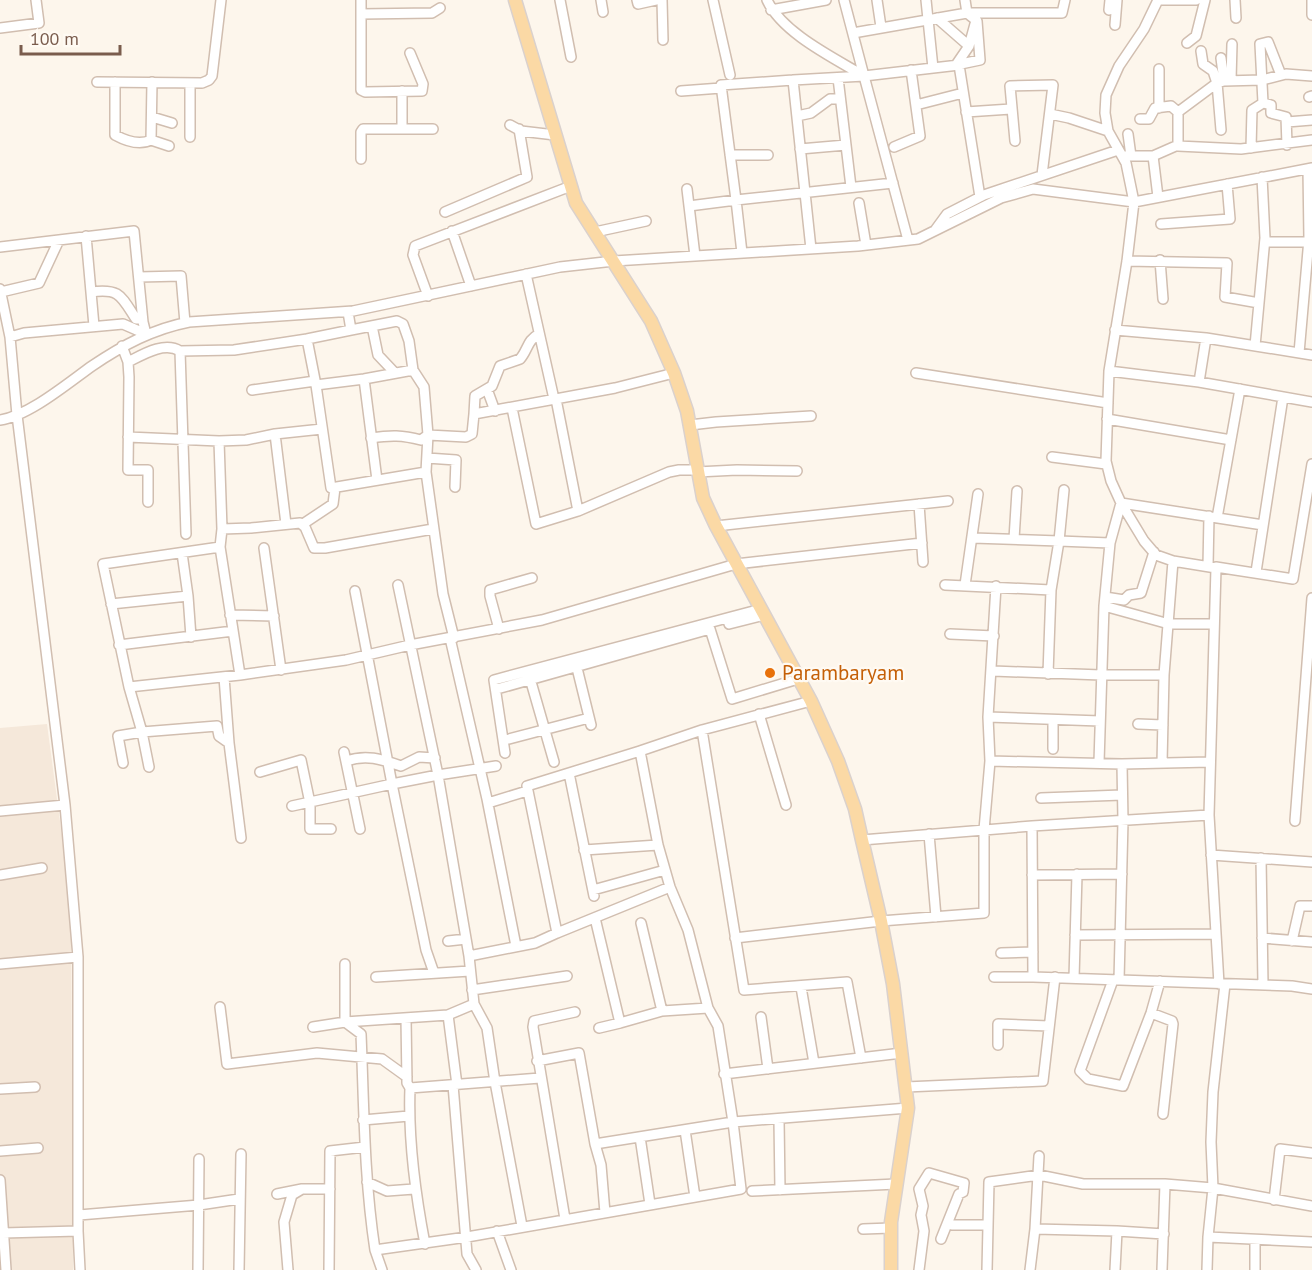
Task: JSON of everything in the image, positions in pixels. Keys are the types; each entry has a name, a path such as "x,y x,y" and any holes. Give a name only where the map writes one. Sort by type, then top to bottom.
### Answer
{"main road":[{"path":"515,0 576,203 651,321 682,392 703,498 736,564 811,701 838,761 855,809 893,984 908,1108 891,1228 891,1270"}],"street":[{"path":"0,28 39,23 36,0"},
{"path":"97,82 202,83 209,80 212,76 221,0"},
{"path":"361,0 361,90 364,92 422,91 423,88 410,52"},
{"path":"560,0 571,57"},
{"path":"601,0 603,12"},
{"path":"637,0 638,4 656,0"},
{"path":"662,0 663,40"},
{"path":"713,0 730,75"},
{"path":"767,0 771,10 788,27 864,76"},
{"path":"771,10 809,1 826,0"},
{"path":"844,0 908,240"},
{"path":"877,0 881,27"},
{"path":"926,0 933,18 933,68"},
{"path":"681,91 721,88 721,85 864,76 980,60 976,21 967,13 965,0"},
{"path":"853,33 967,13 1062,13 1065,0"},
{"path":"1115,25 1117,0"},
{"path":"1196,0 1158,0 1144,29 1119,66 1106,95 1105,113 1108,131 1124,154 1134,202 1127,261 1108,371 1106,464 1121,503 1154,552 1173,561 1293,579 1310,489 1312,464"},
{"path":"1187,43 1196,36 1205,0"},
{"path":"1235,0 1236,18"},
{"path":"1312,0 1312,15"},
{"path":"361,14 432,13 440,8"},
{"path":"933,18 969,46"},
{"path":"956,65 969,46 976,21"},
{"path":"1263,103 1260,44 1268,42 1281,75"},
{"path":"1221,130 1224,81 1232,44"},
{"path":"1201,51 1203,64 1224,81"},
{"path":"1221,58 1224,81"},
{"path":"956,65 959,65 980,197"},
{"path":"1159,69 1159,108"},
{"path":"894,147 920,136 912,70"},
{"path":"1178,112 1224,81 1262,80 1281,75 1312,76"},
{"path":"837,78 851,188"},
{"path":"793,80 811,249"},
{"path":"115,82 115,135 127,141 145,143 152,140 169,146"},
{"path":"152,82 152,140"},
{"path":"190,82 190,137"},
{"path":"1014,141 1010,86 1053,85 1042,175"},
{"path":"721,88 742,253"},
{"path":"402,91 402,128"},
{"path":"916,105 963,93"},
{"path":"797,116 811,113 830,99 840,99"},
{"path":"1251,148 1252,110 1263,103 1271,105 1271,113 1286,117 1287,144"},
{"path":"1140,119 1149,119 1155,108 1171,106 1178,112 1178,145"},
{"path":"966,112 1011,109"},
{"path":"1050,114 1108,131"},
{"path":"152,117 172,123"},
{"path":"1287,122 1312,120"},
{"path":"445,212 527,177 514,127 539,134 555,135"},
{"path":"361,159 363,129 433,129"},
{"path":"1124,154 1128,134"},
{"path":"934,231 947,214 980,197 1042,175 1124,154 1153,156 1178,145 1251,148 1312,140"},
{"path":"800,149 846,145"},
{"path":"730,156 768,156"},
{"path":"1153,156 1158,197"},
{"path":"0,420 17,415 54,393 122,346 146,334 186,323 348,312 561,267 614,261 811,249 908,240 934,231 1001,198 1033,189 1134,202 1310,169 1307,316 1299,353"},
{"path":"1255,346 1265,242 1262,177"},
{"path":"689,206 893,183"},
{"path":"1161,224 1230,219 1227,184"},
{"path":"428,296 412,250 417,244 517,209 571,186"},
{"path":"687,189 695,256"},
{"path":"859,203 866,245"},
{"path":"595,232 646,221"},
{"path":"0,247 134,231 142,319 146,334"},
{"path":"452,231 471,286"},
{"path":"86,236 94,326"},
{"path":"59,240 39,283 0,290 10,337 17,415 65,805 78,957 80,1270"},
{"path":"1265,242 1308,242"},
{"path":"1127,261 1227,263 1225,297 1259,303"},
{"path":"1160,261 1163,299"},
{"path":"525,274 555,399 578,511"},
{"path":"138,277 181,276 186,323"},
{"path":"91,292 108,290 121,297 135,319 142,319"},
{"path":"348,312 351,330"},
{"path":"128,362 152,350 169,348 176,348 180,351 234,350 307,339 397,321 403,324 409,341 412,370 424,387 428,435 426,472 443,594 516,946"},
{"path":"10,337 24,333 123,324 146,334"},
{"path":"372,326 378,355 395,373"},
{"path":"1114,330 1206,338 1312,355"},
{"path":"371,438 402,435 421,440 428,435 466,437 472,434 476,396 495,382 500,366 520,359 527,344 539,334"},
{"path":"1199,382 1206,338"},
{"path":"307,339 316,383 331,488 426,472"},
{"path":"122,346 128,362 128,470 148,470 148,501"},
{"path":"180,351 186,534"},
{"path":"252,390 364,379 412,370"},
{"path":"1108,371 1199,382 1312,402"},
{"path":"474,414 615,388 674,373"},
{"path":"916,373 1108,403"},
{"path":"364,379 377,480"},
{"path":"487,389 495,411"},
{"path":"1207,1270 1213,1188 1211,1142 1213,1092 1222,984 1216,934 1209,815 1213,517 1240,389"},
{"path":"1256,572 1283,397"},
{"path":"512,408 536,525 578,511 669,472 679,470 797,471"},
{"path":"690,425 811,416"},
{"path":"1107,419 1231,440"},
{"path":"128,436 219,441 246,440 274,434 322,429"},
{"path":"274,434 286,524"},
{"path":"219,441 222,529 220,547 240,675"},
{"path":"1052,457 1106,464"},
{"path":"427,458 456,460 455,487"},
{"path":"222,529 303,524 333,504 335,488"},
{"path":"1048,674 1051,590 1064,490"},
{"path":"1014,539 1017,491"},
{"path":"965,585 978,494"},
{"path":"716,526 948,501"},
{"path":"1121,503 1263,525"},
{"path":"1099,762 1104,602 1110,543 1121,503"},
{"path":"919,504 923,562"},
{"path":"303,524 314,548 434,529"},
{"path":"973,538 1110,543"},
{"path":"129,687 281,670 366,656 410,645 542,620 736,564 922,543"},
{"path":"149,767 119,645 103,564 220,547"},
{"path":"264,548 281,670"},
{"path":"1104,602 1124,600 1129,595 1141,593 1154,552"},
{"path":"182,553 191,637"},
{"path":"1162,764 1164,675 1173,561"},
{"path":"499,629 490,590 532,578"},
{"path":"398,585 435,758 469,956 474,1004 487,1028 522,1227"},
{"path":"945,585 1051,590"},
{"path":"735,938 881,921 984,913 984,830 990,761 988,717 993,671 996,586"},
{"path":"355,591 366,656 426,950 434,973"},
{"path":"111,604 188,596"},
{"path":"1295,821 1300,736 1308,689 1312,598"},
{"path":"1104,602 1169,624 1213,624"},
{"path":"575,663 710,629 762,612"},
{"path":"497,689 529,676 762,612"},
{"path":"230,615 274,616"},
{"path":"710,629 732,699 798,679"},
{"path":"119,645 233,631"},
{"path":"950,633 994,636"},
{"path":"509,740 545,730 590,722 575,663"},
{"path":"993,671 1164,675"},
{"path":"529,676 554,762"},
{"path":"505,753 494,680 529,676"},
{"path":"224,677 229,743 241,838"},
{"path":"557,933 526,786 702,730 811,701"},
{"path":"759,714 786,805"},
{"path":"988,717 1100,721"},
{"path":"1053,720 1053,749"},
{"path":"1138,724 1163,725"},
{"path":"123,763 118,736 217,726 219,736 229,743"},
{"path":"702,730 744,990 847,982 861,1058"},
{"path":"1300,736 1312,736"},
{"path":"375,1250 467,1237 741,1189 718,1026 708,1008 688,930 665,870 640,751"},
{"path":"360,829 345,757 360,756 401,766 419,757 435,758"},
{"path":"260,772 301,760 310,803 310,829 331,829"},
{"path":"990,761 1122,764 1210,762"},
{"path":"1122,764 1122,874 1116,980 1080,1071 1088,1079 1123,1086 1160,981"},
{"path":"292,806 392,784 496,766"},
{"path":"568,773 593,893 665,870"},
{"path":"488,803 527,791"},
{"path":"1041,798 1122,795"},
{"path":"0,811 65,805"},
{"path":"862,840 1209,815"},
{"path":"1032,826 1033,977"},
{"path":"929,834 936,917"},
{"path":"584,850 658,845"},
{"path":"1211,855 1312,862"},
{"path":"1261,858 1263,985"},
{"path":"0,875 42,868"},
{"path":"1074,978 1077,874"},
{"path":"1032,875 1122,874"},
{"path":"469,956 535,943 670,887"},
{"path":"1292,940 1300,906 1312,906"},
{"path":"595,918 620,1023"},
{"path":"641,923 662,1011"},
{"path":"1075,935 1216,934"},
{"path":"1263,938 1312,942"},
{"path":"448,941 466,939"},
{"path":"1000,953 1033,952"},
{"path":"0,964 78,957"},
{"path":"345,964 345,1022"},
{"path":"376,977 470,971"},
{"path":"472,990 567,976"},
{"path":"994,977 1160,981 1312,989"},
{"path":"906,1087 1043,1081 1055,978"},
{"path":"801,987 814,1063"},
{"path":"313,1027 345,1022 448,1015 474,1004"},
{"path":"220,1008 227,1064 317,1053 382,1059 407,1077"},
{"path":"599,1028 662,1011 708,1008"},
{"path":"565,1219 532,1027 534,1021 575,1012"},
{"path":"1150,1013 1172,1021 1173,1024 1163,1114"},
{"path":"448,1015 467,1254 476,1270"},
{"path":"760,1017 768,1069"},
{"path":"406,1018 414,1189 425,1244"},
{"path":"345,1022 361,1034 367,1182 375,1250 382,1270"},
{"path":"998,1045 998,1024 1049,1026"},
{"path":"537,1061 579,1053 601,1165 605,1213"},
{"path":"724,1074 902,1053"},
{"path":"410,1088 540,1077"},
{"path":"0,1089 35,1087"},
{"path":"596,1144 733,1122 908,1108"},
{"path":"363,1120 409,1116"},
{"path":"779,1119 780,1190"},
{"path":"685,1130 695,1197"},
{"path":"640,1137 650,1204"},
{"path":"329,1270 330,1151 365,1147"},
{"path":"0,1150 38,1148"},
{"path":"1274,1200 1281,1149 1312,1153"},
{"path":"239,1270 239,1199 242,1154"},
{"path":"1030,1270 1040,1156"},
{"path":"198,1270 199,1159"},
{"path":"919,1270 924,1231 921,1215 923,1206 919,1189 929,1173 964,1183 963,1191 959,1194 941,1239"},
{"path":"987,1270 989,1182 1039,1175 1083,1184 1166,1184 1213,1188 1312,1206"},
{"path":"0,1180 6,1270"},
{"path":"367,1182 387,1191 414,1189"},
{"path":"752,1191 896,1184"},
{"path":"1162,1270 1166,1184"},
{"path":"277,1194 302,1188 330,1189"},
{"path":"288,1270 284,1222 292,1195 302,1188"},
{"path":"79,1215 198,1205 239,1199"},
{"path":"952,1225 988,1225"},
{"path":"2,1228 78,1231"},
{"path":"863,1229 891,1228"},
{"path":"1035,1229 1164,1234"},
{"path":"497,1231 511,1270"},
{"path":"1115,1270 1117,1231"},
{"path":"1208,1237 1312,1243"},
{"path":"1255,1240 1255,1270"}],"shaded area":[{"path":"47,724 71,904 73,1270 0,1270 0,728"}],"place":[{"name":"Parambaryam","path":"770,673"}]}
